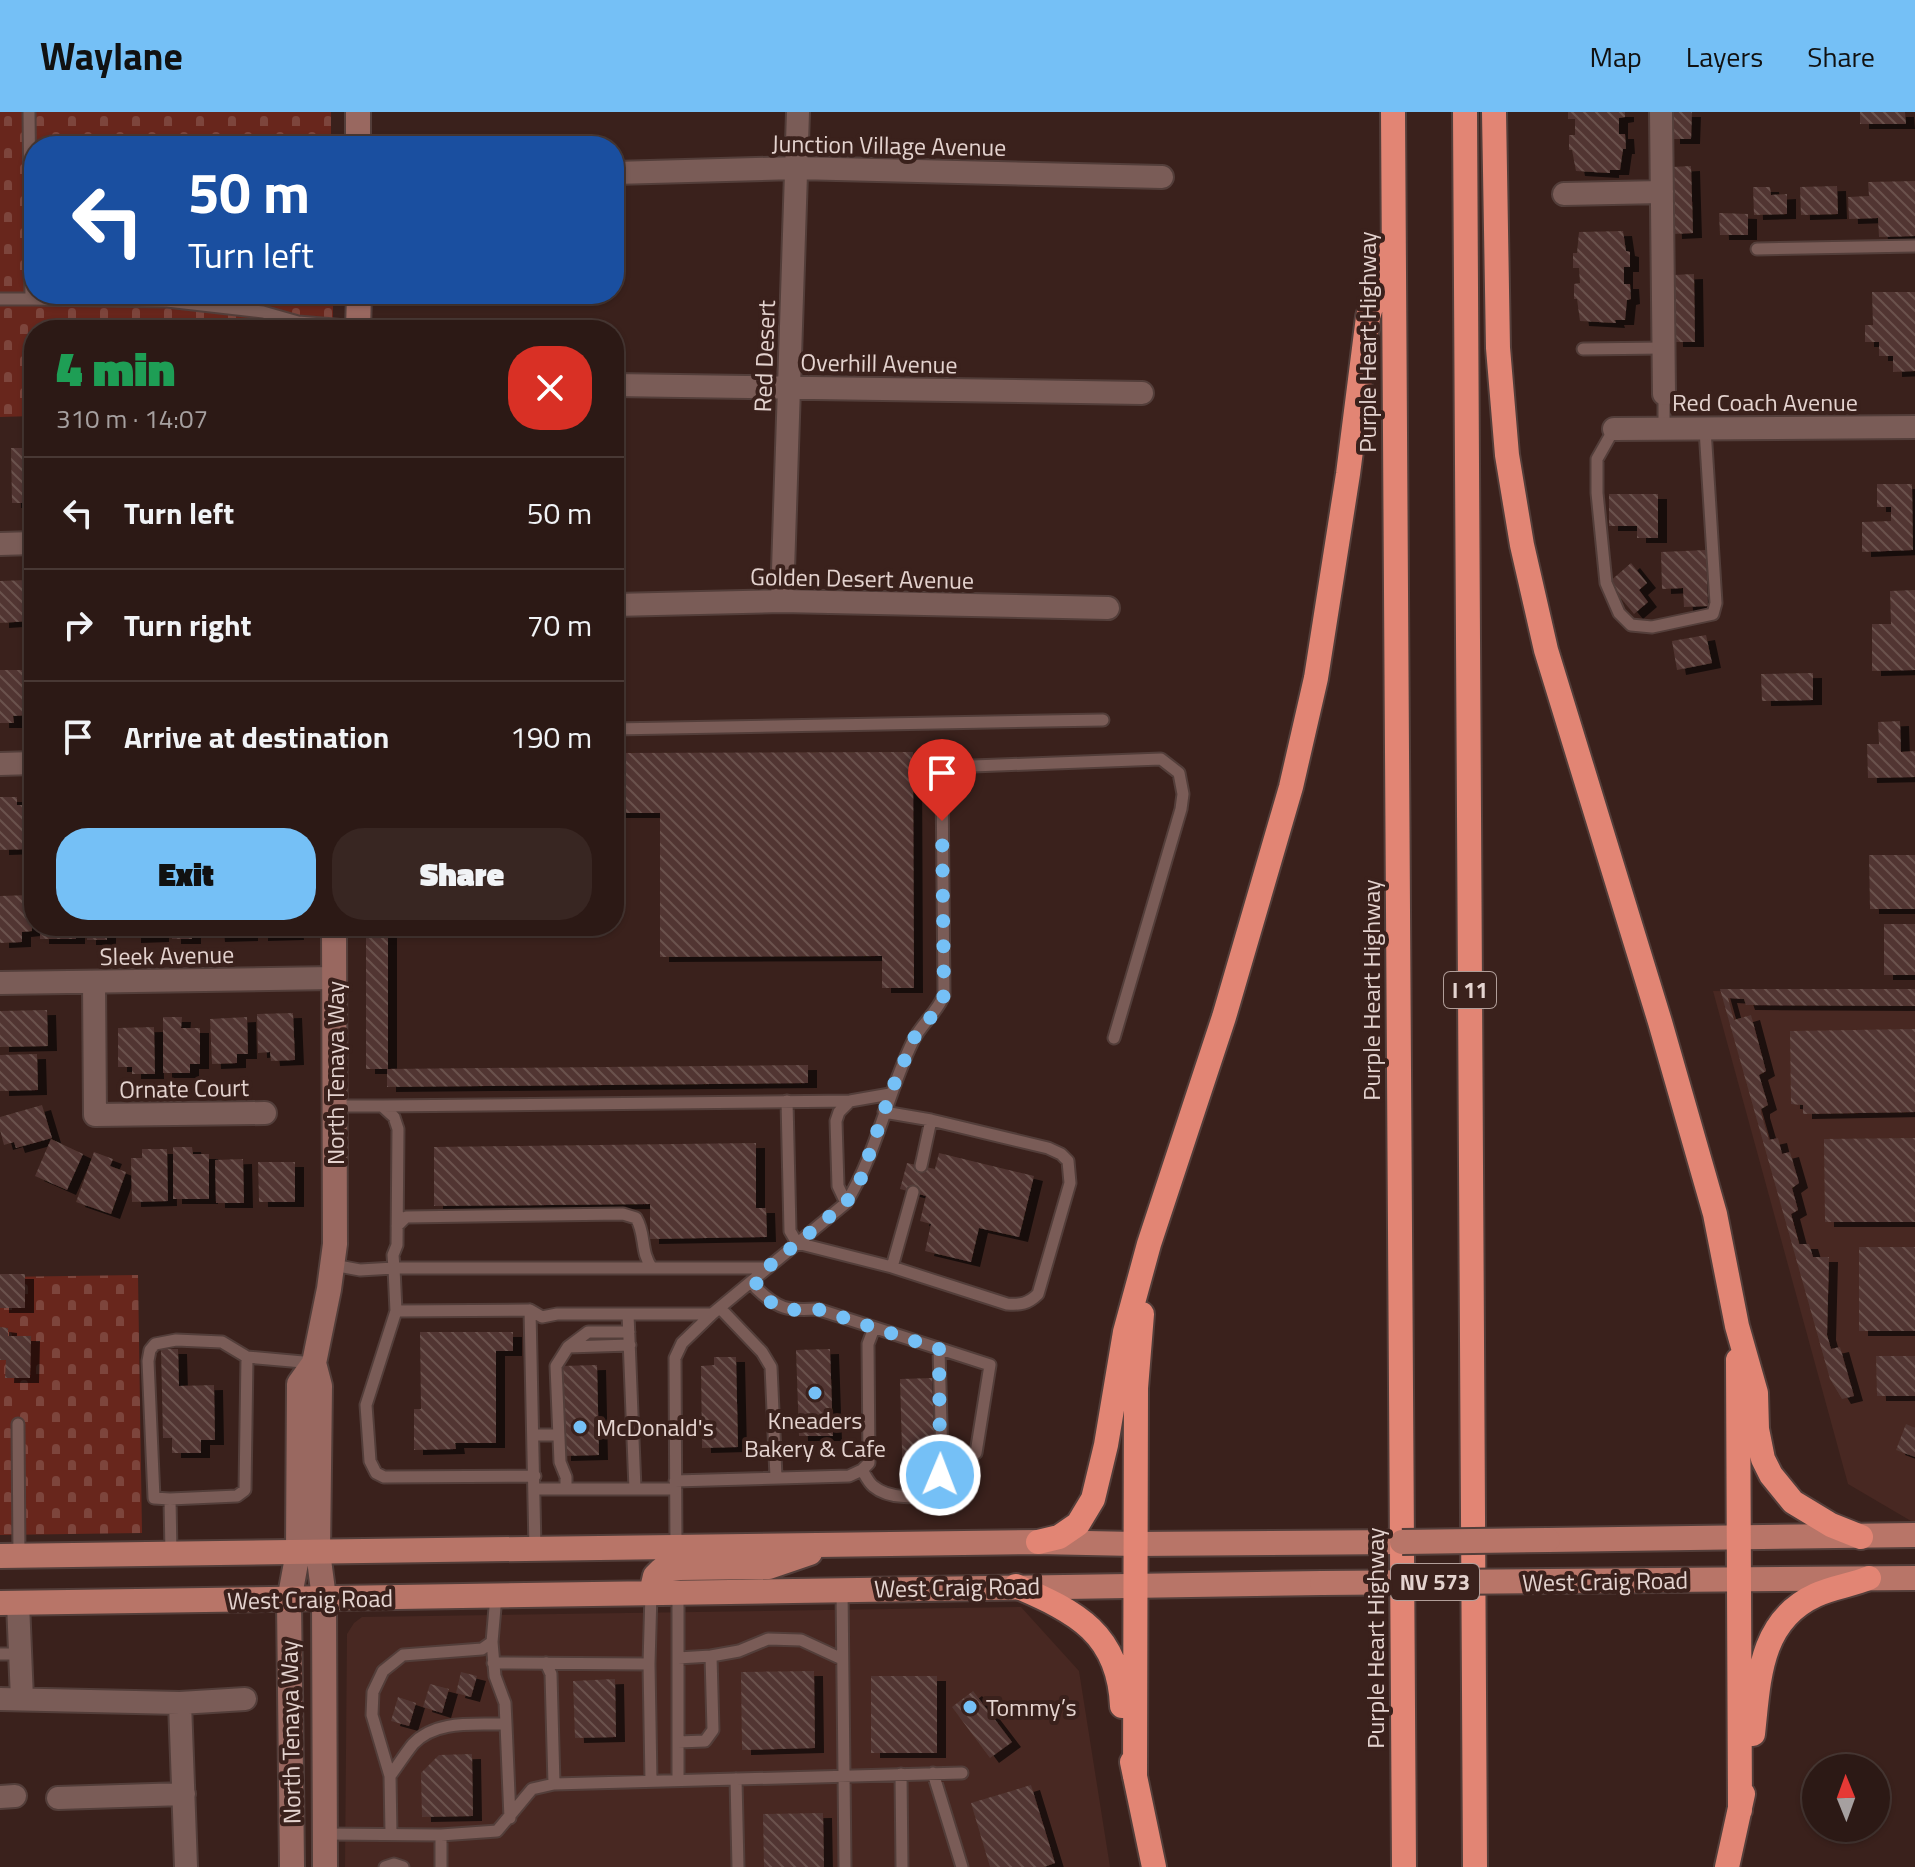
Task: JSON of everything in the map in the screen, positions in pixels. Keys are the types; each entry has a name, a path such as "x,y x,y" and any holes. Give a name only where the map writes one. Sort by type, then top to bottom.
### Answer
{"highway":[{"name":"Purple Heart Highway","path":"1393,112 1404,1867"},
{"name":"I 11","path":"1465,112 1475,1867"},
{"path":"1494,112 1494,254 1507,455 1522,545 1546,650 1604,848 1660,1022 1715,1214 1737,1326 1756,1393 1759,1447 1771,1475 1793,1502 1831,1525 1861,1537"},
{"path":"1038,1542 1059,1537 1078,1524 1093,1499 1106,1445 1125,1332 1149,1244 1224,1017 1291,787 1316,678 1348,474 1368,317 1395,232"},
{"path":"1135,1777 1136,1388 1149,1244"},
{"path":"1737,1326 1740,1810"},
{"path":"1727,1867 1740,1810 1764,1655 1779,1622 1815,1595 1869,1578"},
{"path":"1016,1586 1064,1609 1095,1631 1108,1648 1121,1684 1123,1720 1154,1867"}],"main road":[{"path":"358,112 358,136"},
{"name":"North Tenaya Way","path":"292,1867 289,1601 308,1552 320,1386 314,1363 333,1265 336,1225 334,936"},
{"name":"West Craig Road","path":"10,1556 1038,1542 1738,1540 1915,1535"},
{"path":"651,1593 655,1576 661,1570 769,1567 830,1545"},
{"name":"North Tenaya Way","path":"308,1552 324,1598 325,1867"},
{"name":"West Craig Road","path":"9,1603 289,1601 1016,1586 1915,1578"}],"street":[{"name":"Red Desert","path":"782,601 798,112"},
{"path":"1661,112 1664,394"},
{"name":"Junction Village Avenue","path":"624,173 796,168 1162,177"},
{"path":"1564,194 1662,192"},
{"name":"Overhill Avenue","path":"624,385 1142,393"},
{"name":"Red Coach Avenue","path":"1614,429 1915,427"},
{"path":"0,544 24,543"},
{"name":"Golden Desert Avenue","path":"624,605 782,601 1108,608"},
{"path":"0,764 24,763"},
{"name":"Sleek Avenue","path":"0,983 334,978"},
{"name":"Ornate Court","path":"94,982 95,1115 265,1113"},
{"path":"9,1603 11,1699 180,1703 245,1699"},
{"path":"180,1703 186,1867"},
{"path":"58,1798 184,1794"}],"lane":[{"path":"29,112 29,136"},
{"path":"1757,249 1915,246"},
{"path":"0,299 24,299"},
{"path":"193,304 263,312 291,320"},
{"path":"1583,349 1663,348"},
{"path":"1664,394 1664,429"},
{"path":"1614,429 1597,459 1597,493 1606,583 1619,613 1631,625 1652,627 1713,614 1716,603 1705,429"},
{"path":"624,729 1103,720"},
{"path":"676,1548 675,1358 682,1343 846,1203 860,1181 890,1094 914,1038 939,1007 944,995 942,775 947,767 1161,759 1179,773 1183,794 1181,809 1114,1038"},
{"path":"335,1106 850,1101 890,1094"},
{"path":"787,1101 790,1231 797,1243 892,1267 1007,1304 1020,1305 1030,1301 1038,1294 1070,1183 1068,1161 1048,1148 884,1112"},
{"path":"846,1203 838,1186 836,1121 839,1112 850,1101"},
{"path":"382,1106 394,1117 398,1129 397,1245 393,1255 396,1311 366,1405 370,1461 376,1473 384,1477 535,1476"},
{"path":"921,1166 931,1120"},
{"path":"892,1267 913,1192"},
{"path":"397,1226 406,1217 623,1214 636,1218 643,1228 645,1258 652,1268"},
{"path":"333,1265 360,1270 652,1268 762,1272"},
{"path":"762,1272 756,1288 775,1306 795,1310 817,1309 990,1365 976,1453"},
{"path":"396,1311 530,1310 542,1317 557,1314 716,1311 762,1352 771,1367 776,1477"},
{"path":"530,1310 535,1550"},
{"path":"628,1314 635,1489"},
{"path":"535,1489 635,1489 776,1477 849,1476 862,1470 869,1463 868,1344 874,1328"},
{"path":"566,1489 566,1477 560,1462 556,1366 568,1347 588,1332 629,1332"},
{"path":"247,1357 245,1490 237,1496 154,1498 148,1361 155,1344 176,1340 222,1342 247,1357 314,1363"},
{"path":"568,1347 630,1345"},
{"path":"862,1470 874,1487 891,1494 919,1495 933,1489 942,1462 939,1349"},
{"path":"10,1556 18,1424"},
{"path":"534,1435 558,1435"},
{"path":"170,1499 171,1554"},
{"path":"842,1589 845,1867"},
{"path":"678,1592 678,1780"},
{"path":"651,1593 651,1781"},
{"path":"496,1596 493,1663 505,1703 510,1818"},
{"path":"678,1658 739,1651 768,1639 801,1640 842,1659"},
{"path":"391,1833 390,1776 372,1715 373,1692 383,1671 403,1655 482,1649 492,1642"},
{"path":"678,1742 705,1741 713,1730 711,1656"},
{"path":"493,1663 649,1664"},
{"path":"546,1663 551,1674 554,1784"},
{"path":"390,1776 414,1743 430,1730 506,1724"},
{"path":"933,1773 962,1867"},
{"path":"325,1834 441,1835 497,1831 532,1789 554,1784 962,1773"},
{"path":"901,1774 902,1866"},
{"path":"736,1779 738,1867"},
{"path":"441,1835 441,1867"},
{"path":"385,1867 394,1864 403,1867"}],"shaded area":[{"path":"1713,991 1915,994 1915,1521 1848,1484"},
{"path":"1021,1607 1079,1671 1110,1867 345,1867 347,1634 362,1617"}],"green space":[{"path":"0,112 331,112 331,136 24,136 24,304 333,304 333,320 24,320 24,416 0,417"},
{"path":"138,1275 142,1533 0,1535 0,1277"}],"building":[{"path":"1568,112 1625,112 1625,117 1619,118 1619,134 1625,134 1626,149 1623,149 1620,170 1610,170 1610,173 1576,171 1572,150 1569,150 1569,135 1575,135 1575,119 1568,119"},
{"path":"1671,112 1692,112 1691,139 1671,139"},
{"path":"1860,112 1905,112 1906,124 1860,124"},
{"path":"1691,166 1693,233 1673,234 1671,167"},
{"path":"1915,181 1915,236 1879,237 1878,218 1849,219 1848,197 1869,196 1868,182"},
{"path":"1837,186 1838,214 1801,215 1800,187"},
{"path":"1753,187 1770,187 1771,195 1787,194 1787,214 1754,215"},
{"path":"1719,213 1748,214 1748,235 1720,235"},
{"path":"1623,231 1626,251 1630,252 1630,267 1624,267 1624,284 1630,284 1631,299 1627,300 1625,320 1615,320 1616,323 1580,321 1577,299 1574,299 1574,284 1580,283 1579,268 1573,268 1573,253 1577,253 1579,232"},
{"path":"1694,274 1695,342 1674,342 1673,275"},
{"path":"1872,292 1915,292 1915,371 1893,372 1893,356 1879,356 1879,342 1865,342 1865,325 1873,325"},
{"path":"11,448 24,448 24,503 12,503"},
{"path":"1877,484 1912,484 1913,550 1862,552 1862,522 1891,521 1891,507 1877,507"},
{"path":"1609,494 1658,494 1658,538 1637,538 1637,526 1609,526"},
{"path":"1706,550 1708,606 1684,607 1683,588 1662,589 1661,552"},
{"path":"1631,563 1647,583 1639,590 1648,602 1634,614 1608,583"},
{"path":"24,580 24,621 0,623 0,581"},
{"path":"1915,590 1915,670 1872,671 1872,624 1891,624 1890,591"},
{"path":"1706,635 1712,663 1677,670 1672,641"},
{"path":"0,670 24,670 24,715 13,716 14,723 0,723"},
{"path":"1813,673 1813,700 1762,701 1761,674"},
{"path":"1900,721 1901,752 1915,751 1915,777 1868,778 1867,744 1879,744 1878,722"},
{"path":"913,752 914,988 882,988 882,956 660,957 660,813 624,813 624,753"},
{"path":"0,797 17,797 17,805 24,805 24,849 0,850"},
{"path":"1869,855 1915,855 1915,909 1870,909"},
{"path":"24,895 22,942 0,943 0,896"},
{"path":"1884,924 1915,924 1915,975 1884,975"},
{"path":"40,936 76,936 76,939 40,939"},
{"path":"87,936 107,936 107,940 87,940"},
{"path":"132,936 160,936 160,937"},
{"path":"172,936 192,936 192,939 172,939"},
{"path":"366,936 388,936 388,1069 366,1069"},
{"path":"1720,989 1915,989 1915,1006 1746,1005 1744,999 1728,998 1734,1020 1751,1015 1766,1071 1759,1075 1768,1105 1761,1109 1761,1113 1769,1140 1778,1138 1782,1154 1790,1152 1799,1183 1792,1188 1798,1210 1791,1214 1799,1244 1809,1244 1813,1257 1829,1257 1827,1335 1831,1349 1840,1347 1854,1396 1842,1399 1830,1379"},
{"path":"47,1010 48,1046 0,1047 0,1011"},
{"path":"293,1013 295,1060 271,1061 270,1052 258,1053 257,1014"},
{"path":"163,1017 182,1017 181,1028 200,1028 200,1064 190,1064 190,1073 163,1073"},
{"path":"247,1017 248,1054 237,1054 237,1063 212,1064 210,1019"},
{"path":"154,1027 155,1074 132,1074 132,1067 118,1067 118,1028"},
{"path":"1915,1029 1915,1112 1803,1114 1803,1105 1791,1104 1790,1031"},
{"path":"37,1054 38,1090 0,1091 0,1055"},
{"path":"808,1065 808,1083 387,1087 387,1069"},
{"path":"42,1105 52,1138 16,1148 14,1142 4,1145 0,1117"},
{"path":"1915,1138 1915,1222 1825,1222 1824,1139"},
{"path":"51,1139 83,1154 67,1190 35,1176"},
{"path":"756,1143 756,1208 766,1208 767,1237 650,1239 650,1204 434,1206 434,1147"},
{"path":"173,1147 192,1147 193,1154 209,1154 209,1199 173,1199"},
{"path":"142,1149 167,1149 168,1201 132,1202 131,1158 142,1158"},
{"path":"94,1152 113,1159 110,1166 126,1172 111,1214 76,1202"},
{"path":"939,1153 1034,1176 1019,1237 979,1228 971,1262 925,1251 931,1224 920,1221 926,1196 900,1189 907,1163 935,1169"},
{"path":"243,1159 244,1203 216,1203 215,1160"},
{"path":"258,1162 295,1162 295,1202 259,1202"},
{"path":"1859,1247 1915,1247 1915,1331 1859,1331"},
{"path":"0,1274 25,1274 25,1308 0,1308"},
{"path":"0,1327 8,1328 8,1336 31,1336 30,1378 5,1378 6,1360 0,1360"},
{"path":"420,1332 513,1332 513,1351 496,1351 496,1443 455,1443 456,1449 414,1450 414,1409 421,1409"},
{"path":"161,1349 178,1349 179,1386 214,1385 215,1440 201,1440 201,1453 172,1453 172,1438 163,1438"},
{"name":"Kneaders Bakery & Cafe","path":"830,1349 833,1436 799,1436 796,1350"},
{"path":"1876,1356 1915,1356 1915,1396 1877,1396"},
{"path":"714,1357 736,1357 738,1447 702,1448 701,1366 714,1365"},
{"name":"McDonald's","path":"597,1365 599,1455 562,1456 561,1366"},
{"path":"932,1378 936,1485 903,1486 900,1379"},
{"path":"1906,1424 1915,1428 1915,1457 1896,1450"},
{"path":"814,1671 815,1748 742,1750 741,1672"},
{"path":"461,1672 477,1676 471,1697 456,1693"},
{"path":"871,1676 937,1676 937,1753 871,1753"},
{"path":"615,1679 616,1737 575,1738 573,1681"},
{"path":"430,1684 449,1689 442,1713 423,1707"},
{"path":"973,1691 1012,1742 990,1758 952,1707"},
{"path":"398,1697 416,1703 409,1726 391,1721"},
{"path":"472,1754 473,1816 422,1817 421,1773 439,1755"},
{"path":"1031,1785 1055,1863 1044,1867 990,1867 971,1803"},
{"path":"823,1813 824,1867 764,1867 763,1814"}],"place":[{"name":"Kneaders Bakery & Cafe","path":"815,1393"},
{"name":"McDonald's","path":"580,1427"},
{"name":"Tommy’s","path":"970,1707"}],"route":[{"path":"940,1475 939,1349 817,1309 795,1310 775,1306 756,1288 757,1276 846,1203 860,1181 890,1094 914,1038 939,1007 944,995 942,821"}]}
